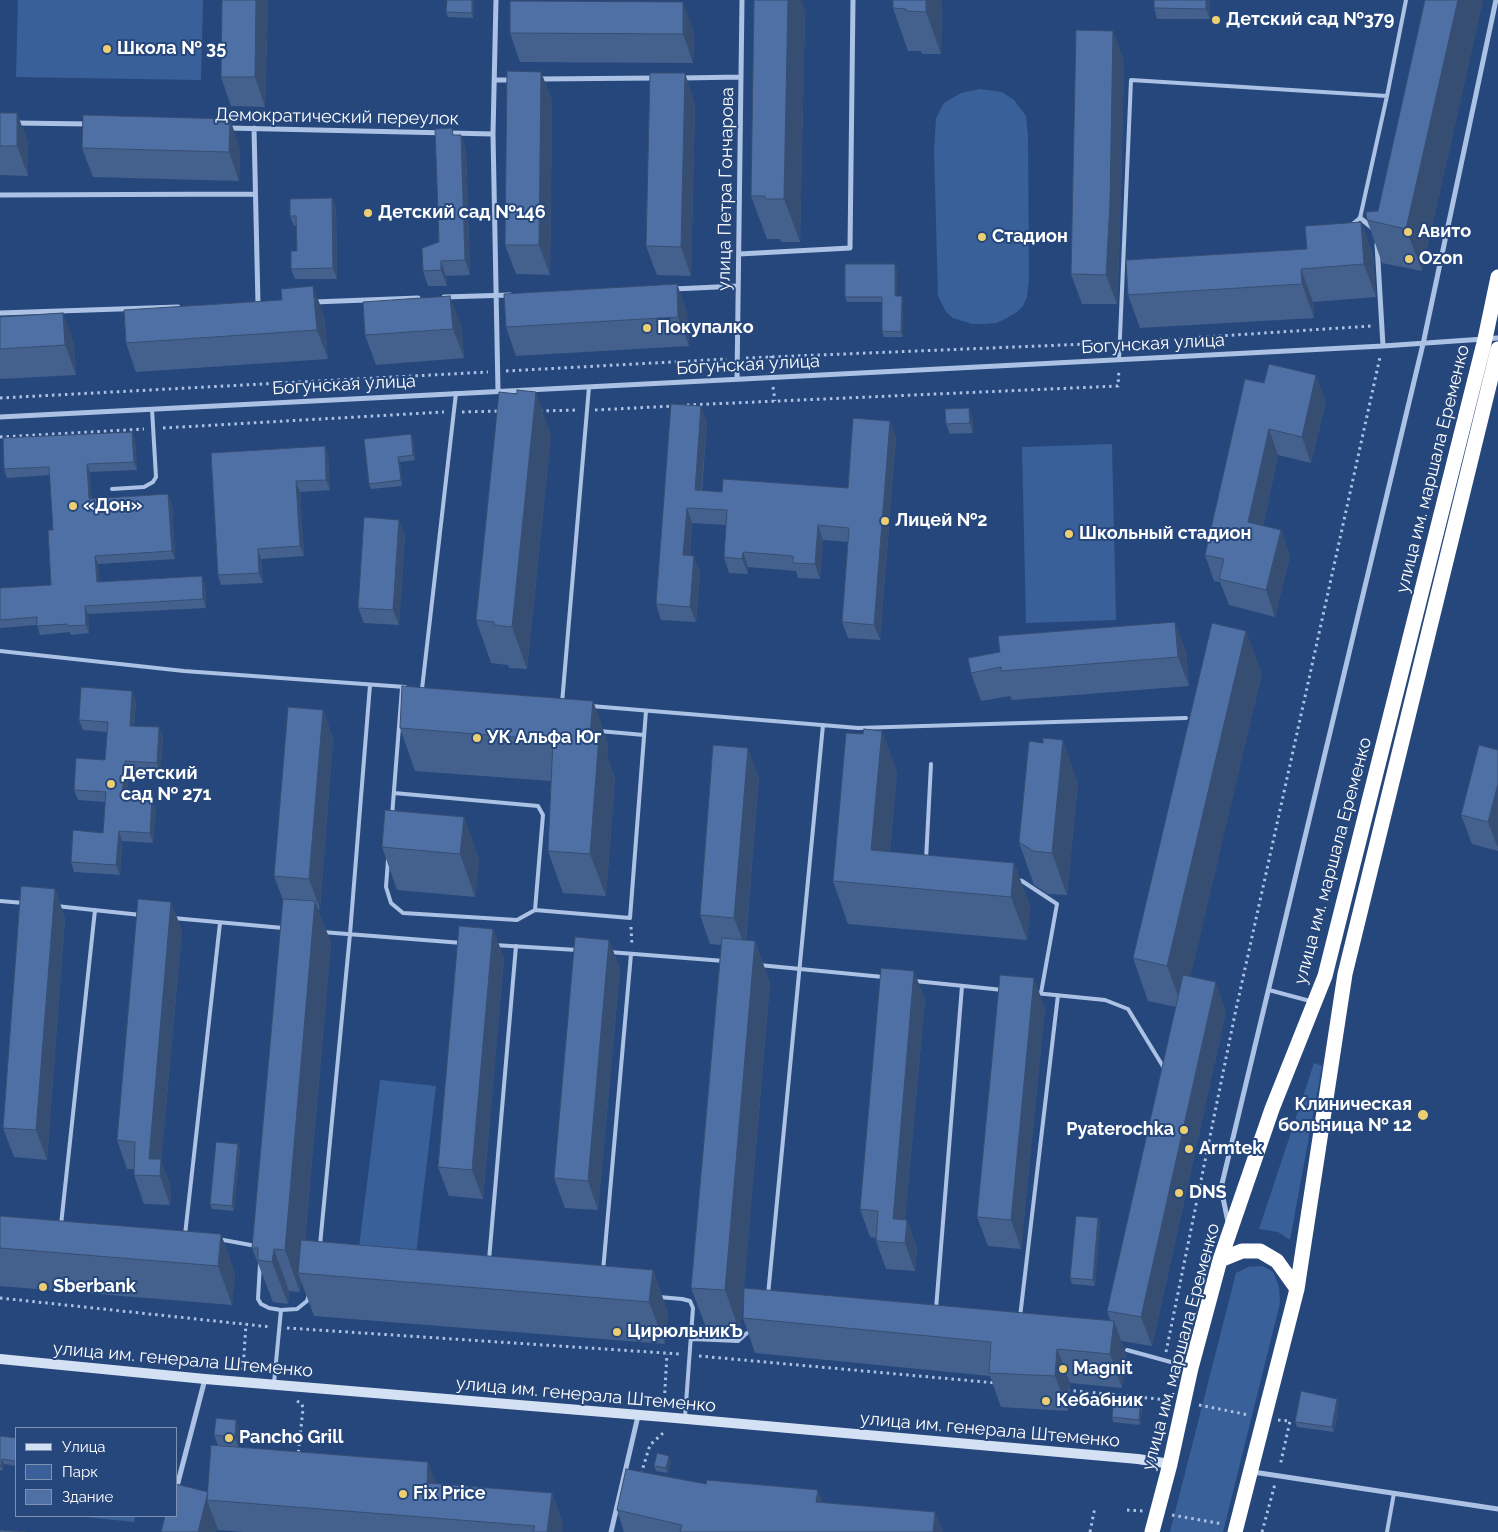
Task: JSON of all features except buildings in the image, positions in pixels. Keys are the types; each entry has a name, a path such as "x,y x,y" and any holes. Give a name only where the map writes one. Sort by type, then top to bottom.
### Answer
{"highway":[{"name":"улица им. маршала Еременко","path":"1152,1532 1170,1464 1191,1368 1220,1260 1272,1109 1325,976 1492,338 1498,277"},
{"name":"улица им. маршала Еременко","path":"1236,1529 1298,1289 1345,974 1498,349"},
{"path":"1220,1260 1242,1251 1260,1250 1277,1261 1298,1289"}],"street":[{"path":"496,0 493,134 498,391"},
{"name":"улица Петра Гончарова","path":"737,378 742,0"},
{"path":"739,254 850,248 853,0"},
{"path":"1230,1231 1221,1188 1423,344 1496,0"},
{"path":"672,78 741,77"},
{"path":"534,80 662,78"},
{"path":"494,80 524,80"},
{"path":"10,122 98,125"},
{"name":"Демократический переулок","path":"224,128 493,134"},
{"path":"254,128 258,304"},
{"path":"0,195 255,194"},
{"path":"1360,218 1376,231"},
{"path":"1377,241 1383,346"},
{"path":"670,289 738,286"},
{"path":"437,298 516,294"},
{"path":"308,303 427,298"},
{"path":"248,305 268,304"},
{"path":"0,313 188,307"},
{"name":"Богунская улица","path":"0,417 1423,344 1492,338"},
{"name":"улица им. генерала Штеменко","path":"0,1359 205,1379 1138,1459 1170,1464"},
{"path":"178,1482 205,1379"},
{"path":"611,1532 638,1416"},
{"path":"1250,1471 1498,1509"}],"lane":[{"path":"1346,229 1360,218 1406,0"},
{"path":"1119,360 1131,80 1387,96"},
{"path":"1123,261 1133,261"},
{"path":"562,703 589,387"},
{"path":"422,689 456,393"},
{"path":"112,489 144,486 153,482 156,477 152,408"},
{"path":"0,651 184,671 431,690"},
{"path":"319,1251 350,934 370,685"},
{"path":"391,821 402,687"},
{"path":"553,702 571,704"},
{"path":"590,706 858,728 1186,718"},
{"path":"388,859 386,887 391,903 403,913 517,920 535,910 630,918 646,711"},
{"path":"400,714 410,715"},
{"path":"768,1301 824,724"},
{"path":"595,731 644,735"},
{"path":"925,870 931,764"},
{"path":"394,793 538,806 543,815 535,910"},
{"path":"1012,880 1022,881 1057,904 1040,993"},
{"path":"0,901 28,904"},
{"path":"48,906 143,915"},
{"path":"61,1227 95,910"},
{"path":"172,918 285,929"},
{"path":"185,1235 220,923"},
{"path":"313,931 467,943"},
{"path":"487,944 583,951"},
{"path":"488,1265 516,946"},
{"path":"602,952 734,962"},
{"path":"603,1274 631,954"},
{"path":"752,964 885,978"},
{"path":"914,981 1011,990"},
{"path":"936,1317 962,986"},
{"path":"1269,990 1314,1003"},
{"path":"1031,992 1105,1000 1128,1008 1165,1067 1163,1076"},
{"path":"1019,1327 1058,995"},
{"path":"52,1226 70,1228"},
{"path":"176,1234 194,1236"},
{"path":"212,1238 255,1245 260,1253"},
{"path":"260,1262 258,1298 261,1304 269,1308 281,1310 297,1309 307,1300 310,1294"},
{"path":"655,1297 690,1301 693,1308 685,1419"},
{"path":"274,1385 281,1310"},
{"path":"692,1339 738,1341 747,1333"},
{"path":"1127,1350 1191,1368"},
{"path":"1387,1532 1394,1492"}],"path":[{"path":"1143,341 1371,326"},
{"path":"0,398 770,356 1120,342"},
{"path":"1164,1360 1235,1014 1383,346"},
{"path":"686,405 1118,386 1119,360"},
{"path":"530,411 676,406"},
{"path":"0,437 502,411"},
{"path":"630,918 631,954"},
{"path":"0,1298 280,1328 690,1355 996,1383"},
{"path":"242,1382 246,1324"},
{"path":"1066,1390 1184,1402 1290,1421"},
{"path":"297,1401 302,1404 304,1409 298,1456"},
{"path":"1090,1532 1095,1507"},
{"path":"1127,1510 1156,1512 1236,1529 1262,1532"}],"green space":[{"name":"Школа № 35","path":"18,0 203,0 201,80 16,77"},
{"name":"Стадион","path":"980,89 1002,92 1014,100 1026,116 1028,136 1029,280 1027,297 1023,306 1017,312 996,323 972,324 953,318 946,312 938,296 934,151 936,118 944,103 961,93"},
{"name":"Школьный стадион","path":"1112,444 1116,620 1026,623 1022,447"},
{"path":"1314,1063 1322,1066 1290,1240 1278,1232 1259,1229"},
{"path":"380,1080 436,1086 416,1254 359,1247"},
{"path":"1263,1266 1273,1272 1279,1287 1280,1303 1223,1532 1170,1532 1236,1273 1248,1267"},
{"path":"86,1517 135,1517 134,1522"}],"place":[{"name":"Детский сад №379","path":"1216,20"},
{"name":"Школа № 35","path":"107,49"},
{"name":"Детский сад №146","path":"368,213"},
{"name":"Авито","path":"1408,232"},
{"name":"Стадион","path":"982,237"},
{"name":"Ozon","path":"1409,259"},
{"name":"Покупалко","path":"647,328"},
{"name":"«Дон»","path":"73,506"},
{"name":"Лицей №2","path":"885,521"},
{"name":"Школьный стадион","path":"1069,534"},
{"name":"УК Альфа Юг","path":"477,738"},
{"name":"Детский сад № 271","path":"111,784"},
{"name":"Клиническая больница № 12","path":"1423,1115"},
{"name":"Pyaterochka","path":"1184,1130"},
{"name":"Armtek","path":"1189,1149"},
{"name":"DNS","path":"1179,1193"},
{"name":"Sberbank","path":"43,1287"},
{"name":"ЦирюльникЪ","path":"617,1332"},
{"name":"Magnit","path":"1063,1369"},
{"name":"Кебабник","path":"1046,1401"},
{"name":"Pancho Grill","path":"229,1438"},
{"name":"Fix Price","path":"403,1494"}]}
